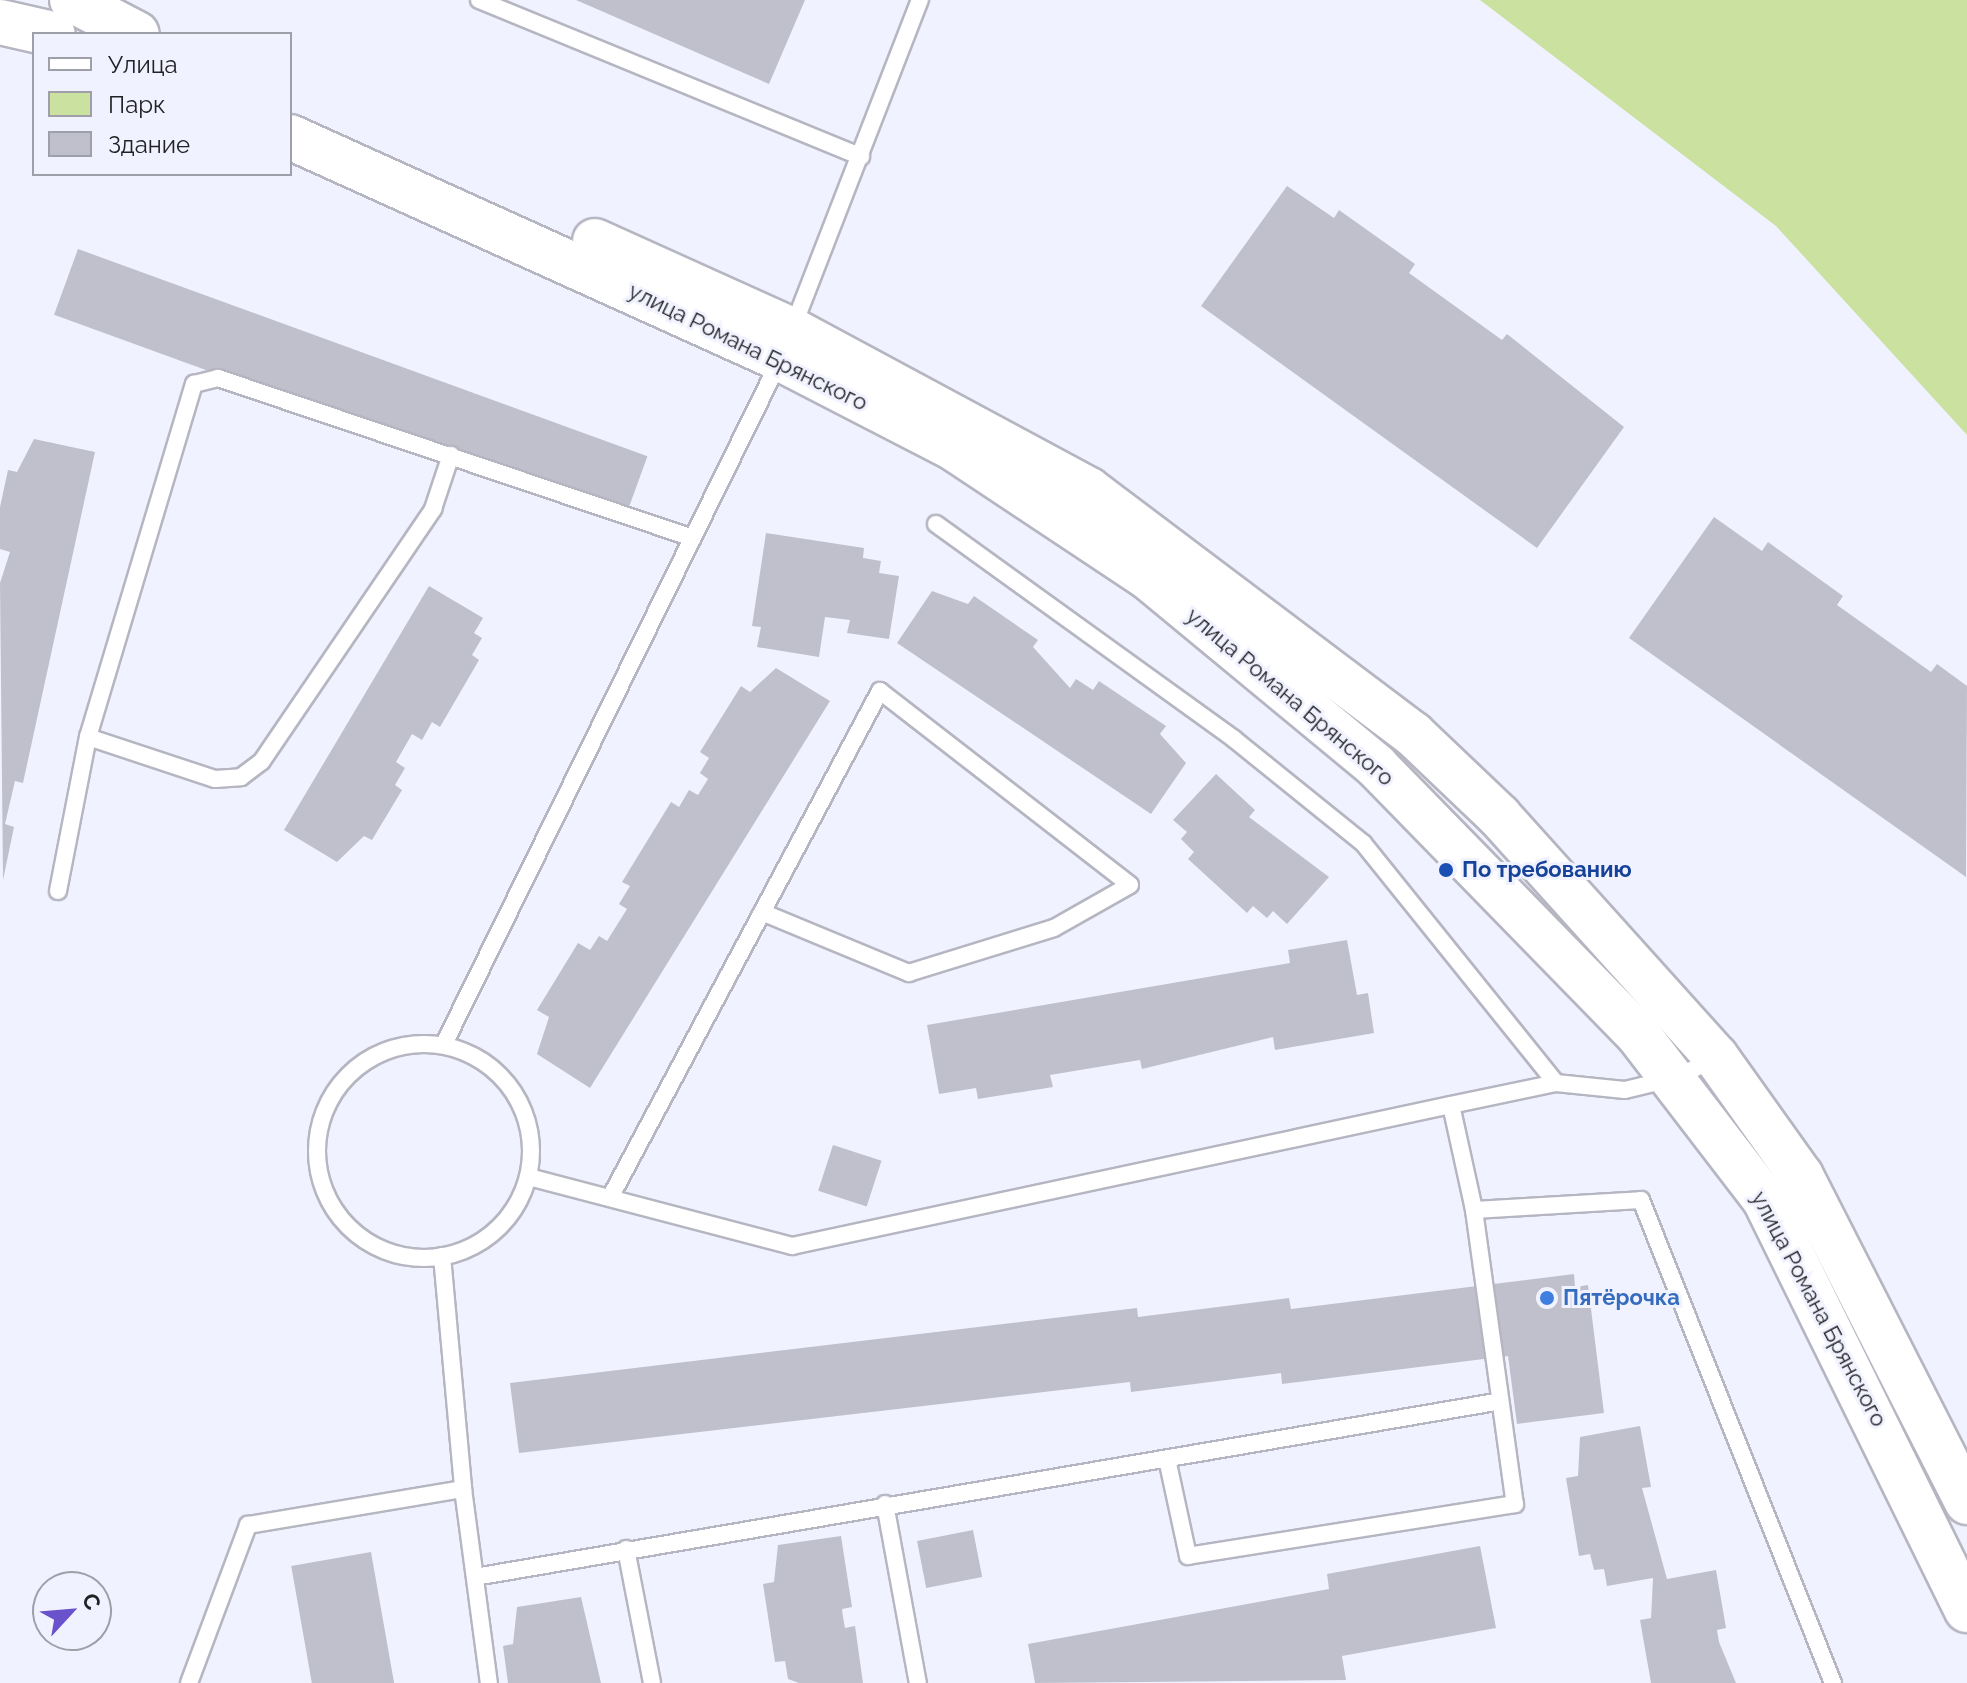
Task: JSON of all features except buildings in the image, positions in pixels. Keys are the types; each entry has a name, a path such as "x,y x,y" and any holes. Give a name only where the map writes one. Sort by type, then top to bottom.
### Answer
{"main road":[{"path":"72,0 133,32"},
{"path":"0,22 44,32"},
{"name":"улица Романа Брянского","path":"292,105 1089,490 1291,637 1413,734 1499,816 1716,1057 1801,1176 1967,1502"},
{"name":"улица Романа Брянского","path":"292,138 786,345 955,449 1149,578 1376,766 1510,896 1675,1078 1765,1200 1967,1610"}],"lane":[{"path":"479,0 861,157"},
{"path":"444,1044 786,345 920,0"},
{"path":"58,891 88,737 194,384 218,378 693,538"},
{"path":"88,737 215,779 241,777 262,761 433,509 451,455"},
{"path":"936,524 1234,739 1363,843 1556,1083"},
{"path":"612,1194 762,912 880,691 1130,885 1054,928 909,973 762,912"},
{"path":"408,1043 444,1044 477,1056 517,1098 532,1142 529,1177 515,1210 490,1237 442,1256 387,1252 355,1234 332,1207 318,1173 317,1137 327,1103 366,1061 408,1043"},
{"path":"529,1177 612,1194 792,1246 1556,1083 1625,1090 1675,1078 1716,1057"},
{"path":"1167,1459 1188,1556 1515,1504 1496,1402 1474,1210 1451,1105"},
{"path":"1474,1210 1641,1200 1833,1683"},
{"path":"442,1256 463,1489 489,1683"},
{"path":"475,1577 885,1504 1496,1402"},
{"path":"189,1683 248,1525 463,1489"},
{"path":"885,1504 918,1683"},
{"path":"626,1549 652,1683"}],"green space":[{"path":"1480,0 1967,0 1967,435 1776,226"}],"place":[{"name":"По требованию","path":"1446,870"},
{"name":"Пятёрочка","path":"1547,1298"}]}
